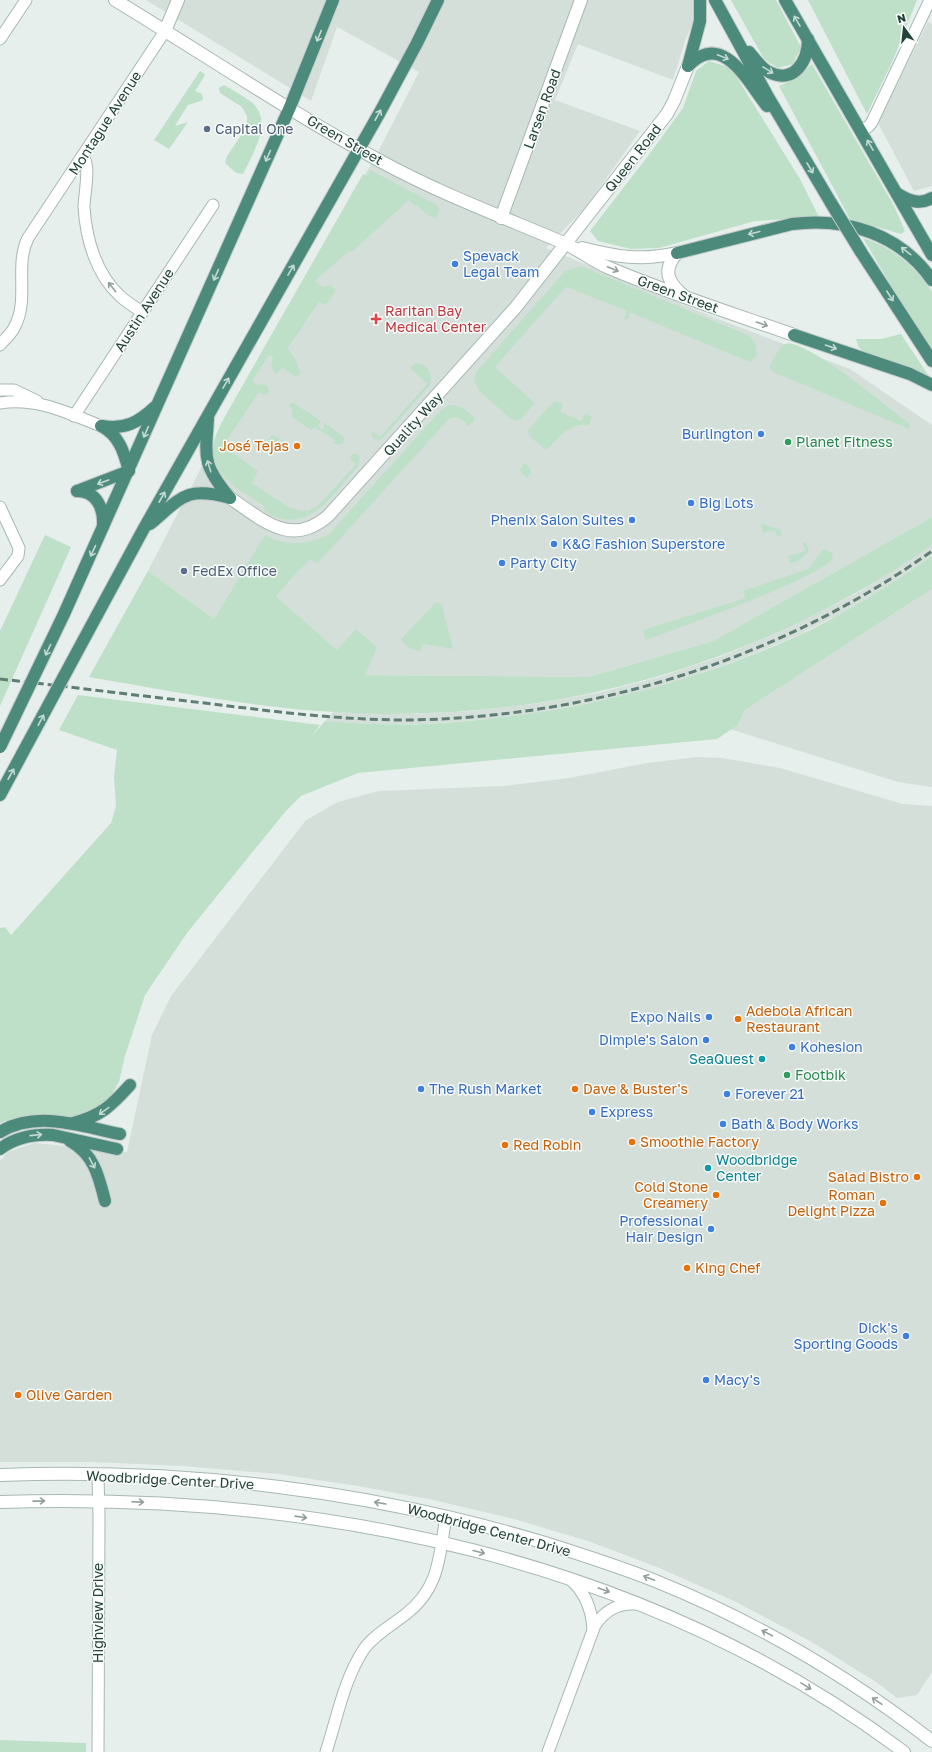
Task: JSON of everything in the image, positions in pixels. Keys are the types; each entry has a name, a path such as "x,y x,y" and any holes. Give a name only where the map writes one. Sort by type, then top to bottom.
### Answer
{"highway":[{"path":"0,747 64,614 129,471 290,107 333,0"},
{"path":"0,795 143,530 403,71 438,0"},
{"path":"688,66 700,21 700,0"},
{"path":"715,0 790,135 861,252 932,361"},
{"path":"785,0 898,193 932,255"},
{"path":"732,32 761,66 770,73 781,76 794,72 802,65 807,55 808,39"},
{"path":"688,66 700,56 709,54 718,55 731,61 742,70 757,94 790,135"},
{"path":"898,193 907,200 918,202 932,198"},
{"path":"677,253 787,225 811,222 838,224 869,231 890,240 914,258 932,280"},
{"path":"932,250 932,255"},
{"path":"794,335 904,372 932,385"},
{"path":"101,426 116,428 128,426 140,420 159,403"},
{"path":"208,415 206,454 209,468 215,480 230,498"},
{"path":"101,426 112,433 118,440 129,471"},
{"path":"103,529 102,510 97,499 90,493 77,491 129,471"},
{"path":"143,530 178,500 189,494 207,493 230,498"},
{"path":"70,1124 92,1118 103,1112 130,1084"},
{"path":"0,1132 14,1125 29,1121 55,1121 120,1134"},
{"path":"0,1149 15,1140 34,1135 53,1134 117,1149"},
{"path":"64,1137 81,1148 91,1159 98,1174 105,1201"}],"street":[{"path":"0,39 26,0"},
{"name":"Green Street","path":"115,0 359,149 429,186 501,218 566,244 605,266 685,297 794,335"},
{"name":"Montague Avenue","path":"0,345 14,328 22,304 23,257 26,244 165,31 178,0"},
{"name":"Larsen Road","path":"501,218 581,0"},
{"path":"861,131 872,122 930,0"},
{"name":"Queen Road","path":"566,244 667,114 674,101 688,66"},
{"path":"83,158 86,160 88,167 84,196 85,216 93,254 101,271 115,291 127,302 142,312"},
{"name":"Austin Avenue","path":"74,416 213,205"},
{"name":"Green Street","path":"566,244 629,258 650,258 677,253"},
{"name":"Quality Way","path":"230,498 266,522 286,531 306,529 323,520 505,321 566,244"},
{"path":"677,253 670,262 668,276 674,287 685,297"},
{"path":"0,390 20,392 43,404 101,426"},
{"path":"0,403 23,402 43,404"},
{"path":"0,507 19,548 18,556 0,580"},
{"name":"Woodbridge Center Drive","path":"0,1476 98,1475 186,1478 262,1486 355,1499 446,1517 508,1532 598,1560 657,1581 709,1604 765,1632 825,1666 887,1707 932,1741"},
{"name":"Highview Drive","path":"98,1475 98,1752"},
{"name":"Woodbridge Center Drive","path":"0,1502 99,1501 198,1506 282,1514 356,1526 441,1543 537,1567 645,1605 716,1637 784,1673 844,1710 904,1752"},
{"path":"326,1752 344,1695 358,1660 365,1648 412,1609 425,1596 436,1574 446,1517"},
{"path":"569,1578 579,1588 586,1599 592,1618 593,1630"},
{"path":"548,1752 593,1630 602,1616 612,1608 631,1603 645,1605"}],"shaded area":[{"path":"146,0 696,0 693,22 685,41 673,80 578,44 555,100 640,131 585,208 546,248 718,319 850,369 932,425 932,517 713,641 589,677 365,675 276,596 301,569 263,539 214,619 148,571 220,431 379,150 419,72 337,27 311,101"},
{"path":"928,22 932,24 932,186 914,191 878,123"},
{"path":"932,545 932,556 846,611 794,637 738,660 682,680 625,696 516,717 425,724 387,725 325,721 333,712 414,714 474,711 541,703 602,692 660,677 722,656 775,634 861,591"},
{"path":"932,589 932,787 898,782 730,729 738,725 745,710"},
{"name":"Woodbridge Center","path":"698,757 722,758 780,768 903,804 932,806 932,1672 917,1695 897,1698 876,1682 810,1641 734,1601 657,1567 588,1541 514,1519 433,1500 358,1486 278,1474 183,1466 91,1462 0,1462 0,1161 8,1152 34,1143 127,1152 152,1035 171,996 306,820 338,802 379,791 504,786 569,778 647,763"}],"green space":[{"path":"731,0 776,0 801,47 793,64 778,68 764,59"},
{"path":"808,0 917,0 893,60 867,114"},
{"path":"709,61 731,68 800,179 819,217 755,221 659,248 631,249 598,241 590,231 683,108 696,71"},
{"path":"812,64 894,206 905,231 901,234 850,219 779,86 797,78"},
{"path":"200,71 205,74 195,91 202,94 203,99 188,105 175,126 188,122 169,149 154,140"},
{"path":"224,85 250,101 257,109 261,117 260,137 243,174 236,173 225,163 227,156 246,128 247,116 242,107 220,93 219,88"},
{"path":"370,170 437,205 439,209 438,214 435,218 425,213 409,200 354,250 349,251 315,281 323,287 331,285 336,290 326,305 319,302 287,349 296,360 300,374 296,377 283,368 276,374 271,366 273,357 269,355 252,381 257,385 263,384 268,386 269,393 265,395 259,392 223,446 258,471 252,483 288,507 301,511 308,511 319,505 356,464 350,459 351,455 355,453 360,457 358,466 329,500 318,509 307,516 294,519 280,518 265,512 264,506 236,488 221,473 218,476 215,470 213,456 214,442 218,430 228,411 363,174 367,176"},
{"path":"863,238 894,252 902,258 910,265 932,291 932,350 893,289"},
{"path":"581,266 750,336 755,343 757,356 750,362 631,313 628,319 625,320 624,318 627,311 566,287 495,367 535,403 521,419 515,421 511,419 479,391 474,381 476,372 565,271"},
{"path":"901,334 930,378 899,364 863,352 858,346 856,339 881,339"},
{"path":"788,343 815,354 832,365 910,424 909,429 773,372 769,366 781,346"},
{"path":"417,363 427,368 429,371 431,378 429,386 383,438 379,440 375,439 372,437 371,433 374,432 380,437 427,384 411,369 411,366"},
{"path":"554,401 563,404 561,412 581,421 586,413 592,417 589,425 571,428 561,435 548,449 545,449 529,436 528,430"},
{"path":"292,402 321,421 318,426 321,429 324,429 323,422 343,436 343,443 339,445 333,443 335,440 314,427 311,430 292,417 292,410 289,406"},
{"path":"449,405 464,409 475,419 469,426 457,418 451,418 448,420 317,564 310,559 276,596 337,650 356,629 377,647 365,675 589,677 713,641 932,517 932,545 884,577 850,596 798,623 743,647 687,667 629,684 572,697 513,706 454,712 394,714 334,712 303,710 241,702 89,677 148,571 214,619 265,535 289,543 304,543 328,535 440,411"},
{"path":"272,435 280,439 273,450 266,443"},
{"path":"525,463 531,472 527,478 519,470"},
{"path":"764,524 781,530 782,535 777,537 775,530 763,533 761,525"},
{"path":"45,535 71,547 0,706 0,631"},
{"path":"806,542 809,551 798,561 790,563 788,556 805,551 803,543"},
{"path":"825,549 831,552 833,558 823,567 804,577 777,590 646,640 643,630 745,598 743,591 808,569 820,553"},
{"path":"932,556 932,589 745,710 738,725 717,739 358,773 301,796 285,812 187,933 145,995 125,1056 119,1082 110,1098 95,1111 76,1117 32,1115 0,1123 0,928 5,927 11,935 111,823 116,806 114,777 117,750 59,730 78,695 320,725 312,736 325,721 413,725 473,721 567,708 659,686 749,656 793,638 864,600"},
{"path":"436,602 442,605 453,649 423,644 421,651 412,649 401,639"},
{"path":"0,1740 86,1743 86,1752 0,1752"}],"railway":[{"path":"0,679 285,713 358,719 407,720 476,717 546,708 615,694 682,675 748,651 812,623 874,589 932,551"}],"place":[{"name":"Capital One","path":"207,129"},
{"name":"Spevack Legal Team","path":"455,264"},
{"name":"Raritan Bay Medical Center","path":"376,319"},
{"name":"Burlington","path":"761,434"},
{"name":"Planet Fitness","path":"788,442"},
{"name":"José Tejas","path":"297,446"},
{"name":"Big Lots","path":"691,503"},
{"name":"Phenix Salon Suites","path":"632,520"},
{"name":"K&G Fashion Superstore","path":"554,544"},
{"name":"Party City","path":"502,563"},
{"name":"FedEx Office","path":"184,571"},
{"name":"Expo Nails","path":"709,1017"},
{"name":"Adebola African Restaurant","path":"738,1019"},
{"name":"Dimple's Salon","path":"706,1040"},
{"name":"Kohesion","path":"792,1047"},
{"name":"SeaQuest","path":"762,1059"},
{"name":"Footbik","path":"787,1075"},
{"name":"The Rush Market","path":"421,1089"},
{"name":"Dave & Buster's","path":"575,1089"},
{"name":"Forever 21","path":"727,1094"},
{"name":"Express","path":"592,1112"},
{"name":"Bath & Body Works","path":"723,1124"},
{"name":"Smoothie Factory","path":"632,1142"},
{"name":"Red Robin","path":"505,1145"},
{"name":"Woodbridge Center","path":"708,1168"},
{"name":"Salad Bistro","path":"917,1177"},
{"name":"Cold Stone Creamery","path":"716,1195"},
{"name":"Roman Delight Pizza","path":"883,1203"},
{"name":"Professional Hair Design","path":"711,1229"},
{"name":"King Chef","path":"687,1268"},
{"name":"Dick's Sporting Goods","path":"906,1336"},
{"name":"Macy's","path":"706,1380"},
{"name":"Olive Garden","path":"18,1395"}]}
